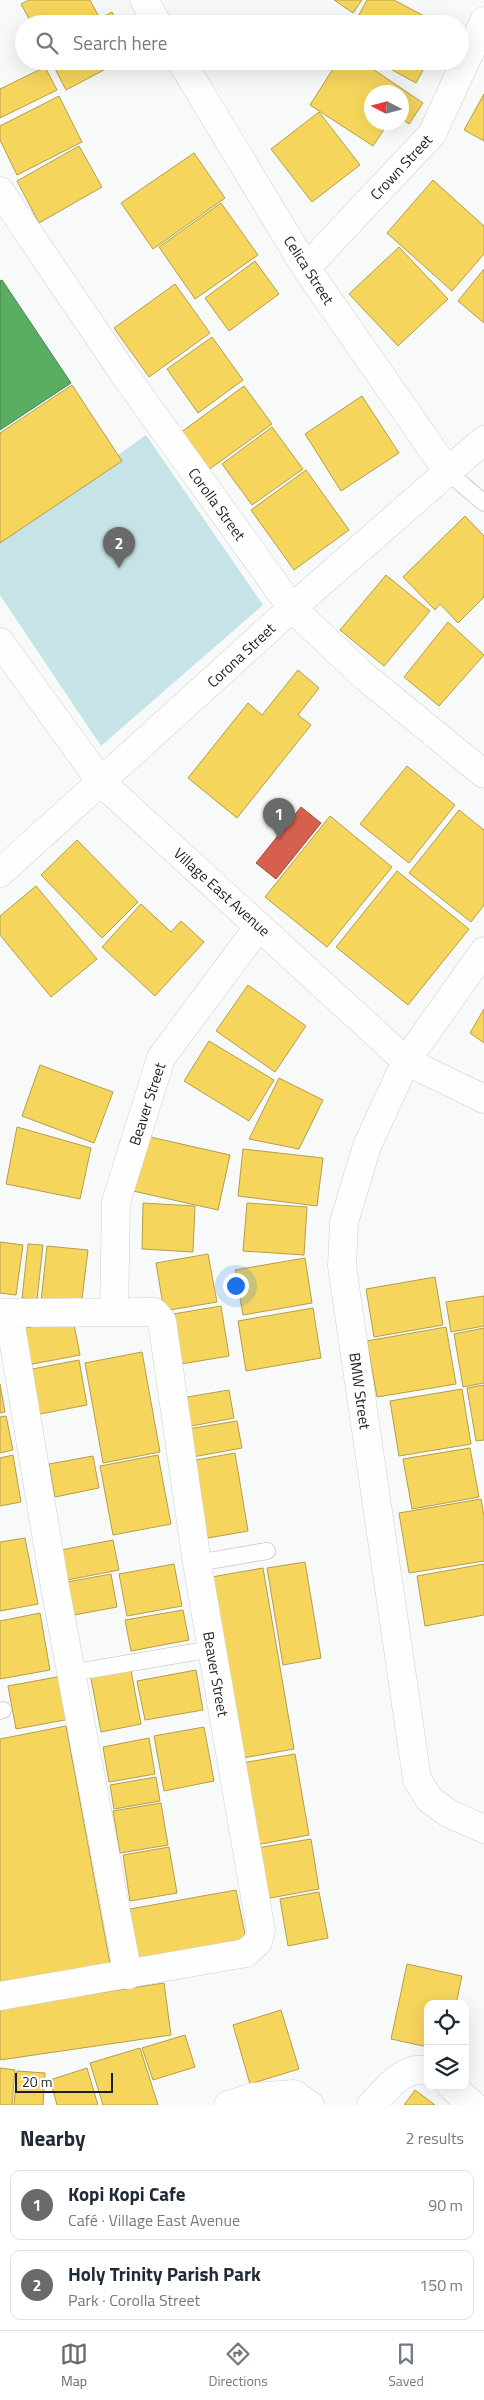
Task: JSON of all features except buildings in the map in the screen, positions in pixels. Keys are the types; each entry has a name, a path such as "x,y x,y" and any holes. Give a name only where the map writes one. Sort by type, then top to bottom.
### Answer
{"street":[{"path":"144,0 153,15"},
{"name":"Crown Street","path":"469,54 484,22"},
{"name":"Celica Street","path":"185,70 306,268 448,472"},
{"name":"Crown Street","path":"306,268 432,134 462,70"},
{"name":"Corolla Street","path":"0,191 124,374 292,608 364,676 484,774"},
{"name":"Corona Street","path":"0,873 292,608 484,440"},
{"name":"Village East Avenue","path":"0,642 102,782 406,1061 484,1099"},
{"name":"Beaver Street","path":"114,1312 116,1202 161,1058 259,926"},
{"name":"BMW Street","path":"484,951 406,1061 367,1146 344,1222 342,1266 417,1779 428,1799 448,1813 484,1829"},
{"name":"Beaver Street","path":"0,1996 128,1975 246,1953 258,1942 261,1931 197,1563 162,1321 154,1312 5,1313 128,1975"},
{"path":"371,2105 406,2072 424,2070"},
{"path":"456,2090 473,2105"},
{"path":"228,2105 253,2097 294,2094 310,2105"}],"lane":[{"path":"448,472 484,503"},
{"path":"197,1563 268,1551"},
{"path":"71,1673 212,1649"}],"shaded area":[{"path":"146,435 263,605 101,746 0,595 0,540"}],"place":[{"name":"Holy Trinity Parish Park","path":"119,568"},
{"name":"Kopi Kopi Cafe","path":"279,839"}]}
